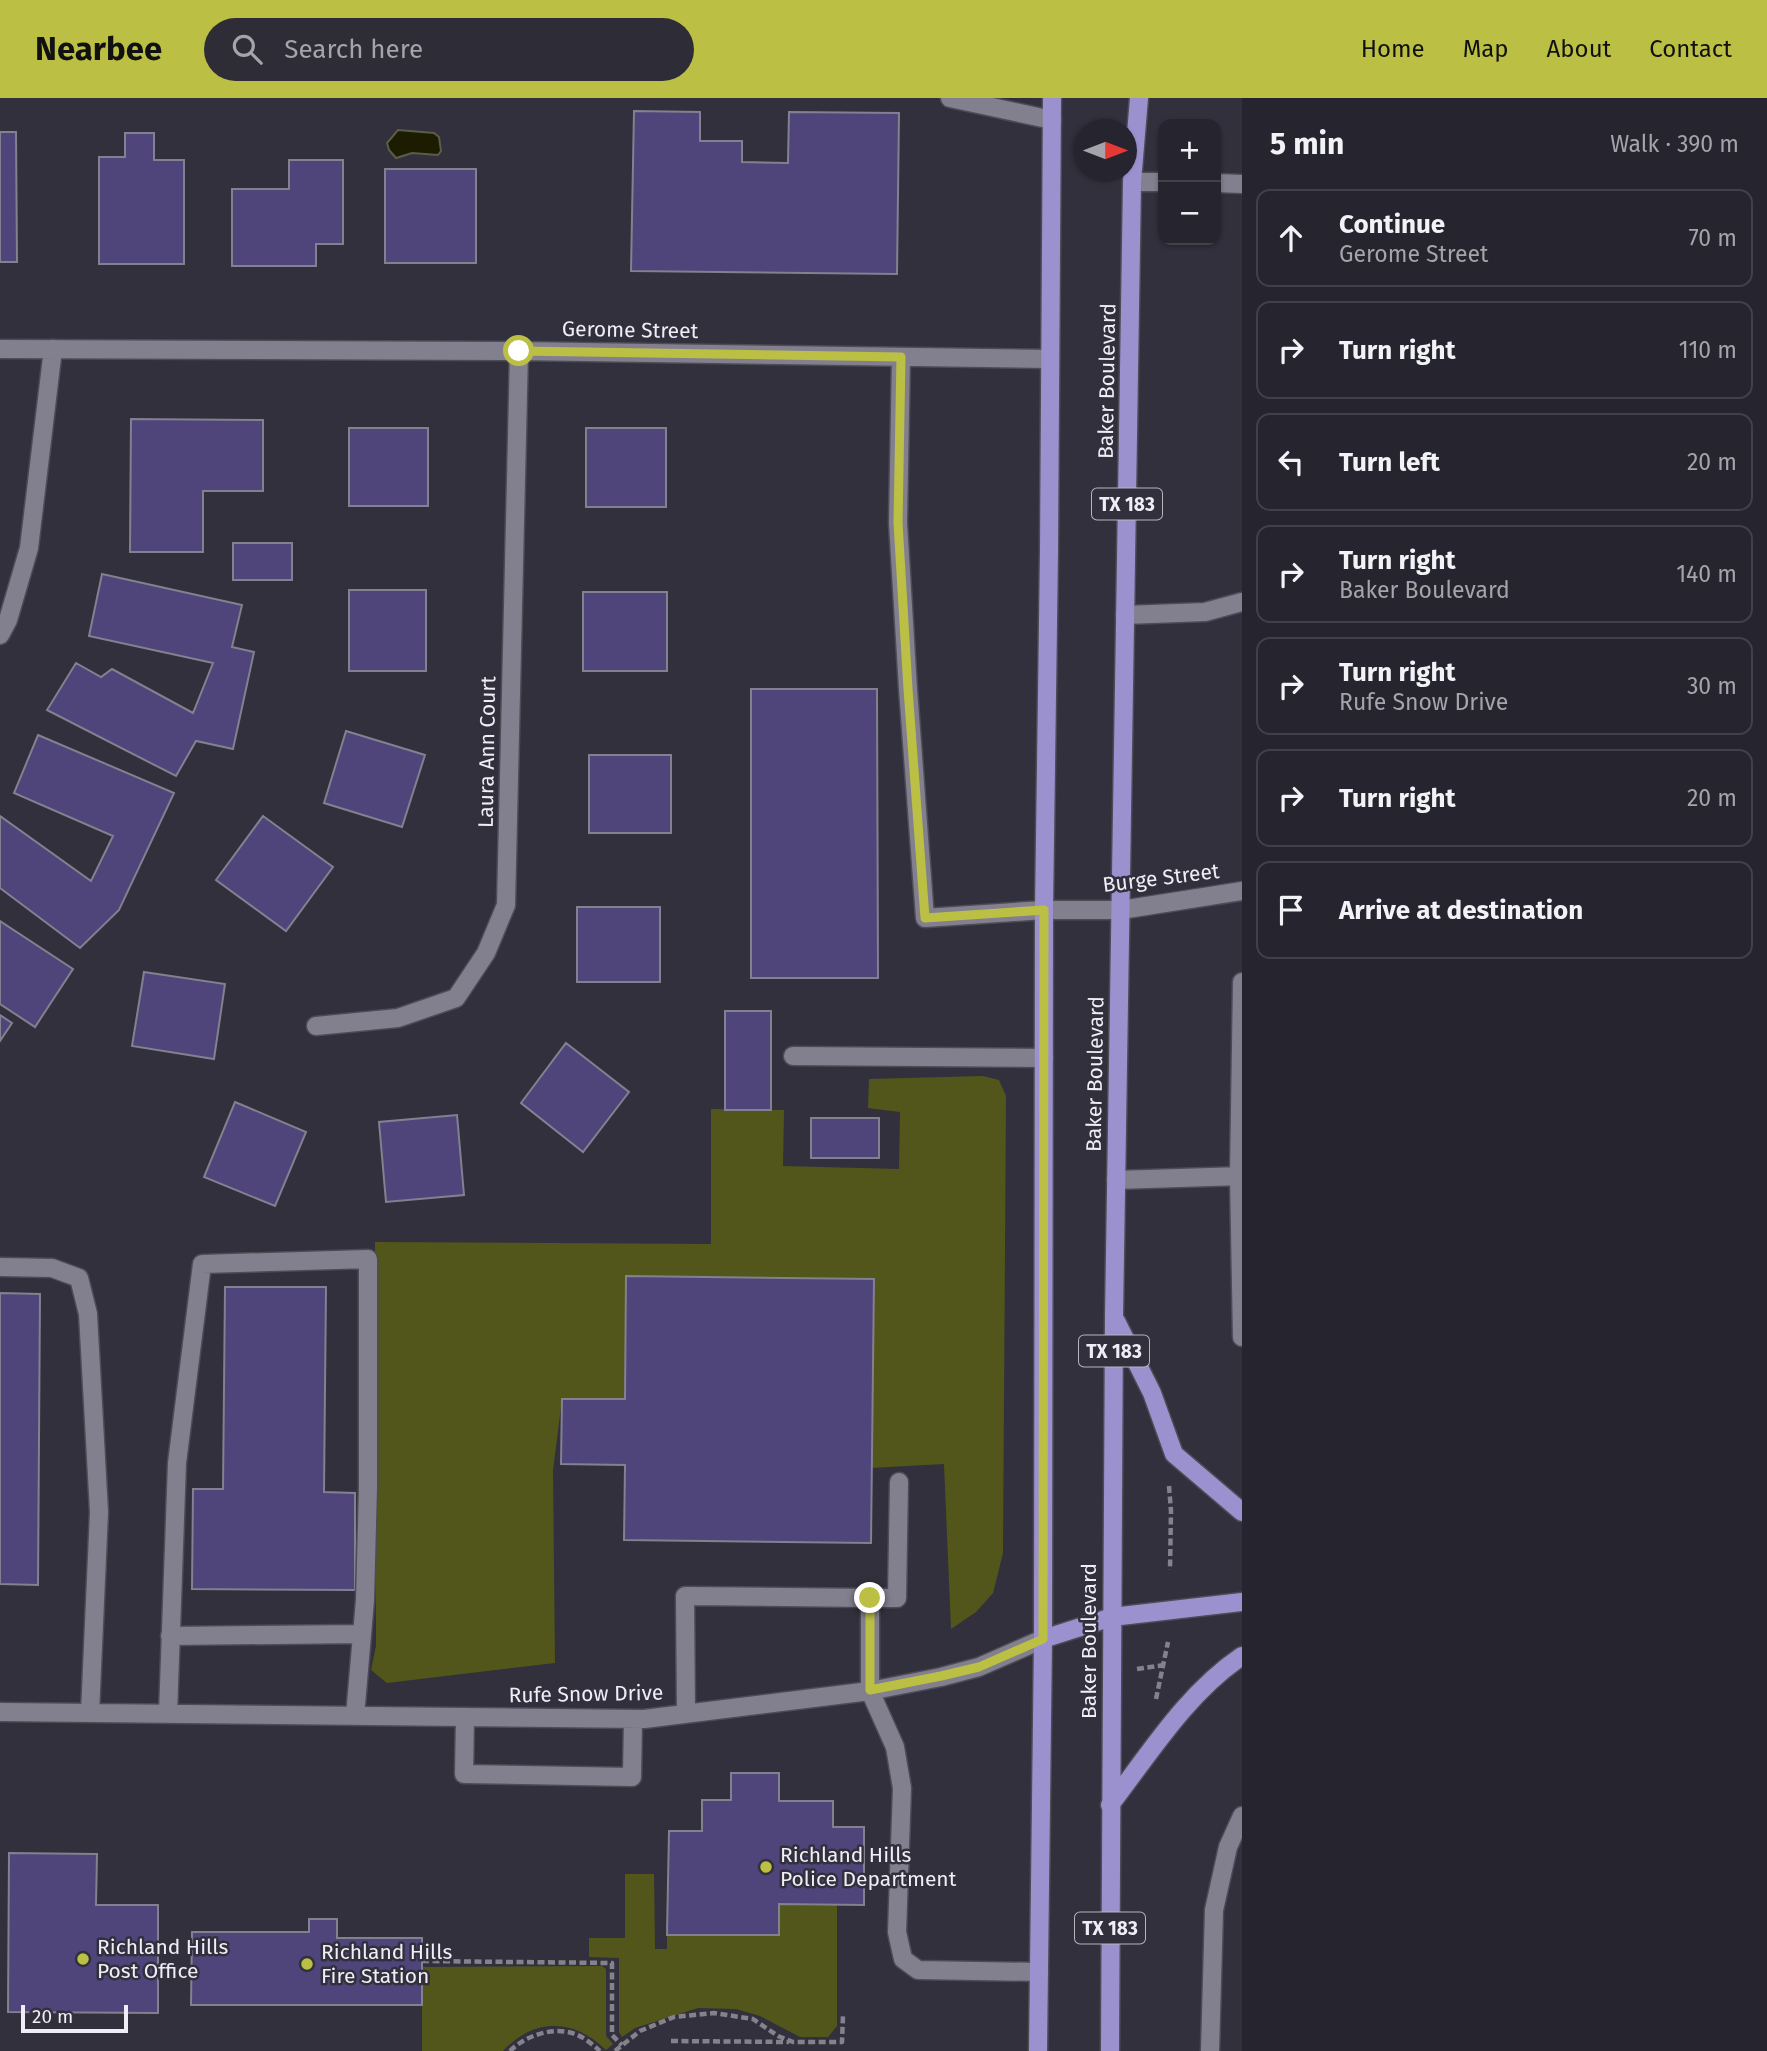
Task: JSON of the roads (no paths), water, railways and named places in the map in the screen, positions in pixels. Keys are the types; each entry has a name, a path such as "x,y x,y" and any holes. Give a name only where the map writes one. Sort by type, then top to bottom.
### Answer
{"main road":[{"path":"1038,2051 1043,1639 1044,910 1052,98"},
{"name":"Baker Boulevard","path":"1137,122 1139,98"},
{"name":"Baker Boulevard","path":"1110,2051 1114,1317 1132,182"},
{"path":"1114,1317 1152,1393 1174,1454 1242,1512"},
{"name":"Rufe Snow Drive","path":"1043,1639 1112,1617 1242,1602"},
{"path":"1111,1805 1171,1724 1200,1691 1242,1656"}],"street":[{"path":"950,98 1052,120"},
{"path":"1137,182 1158,182"},
{"path":"1221,183 1242,184"},
{"name":"Gerome Street","path":"0,349 519,351 1050,359"},
{"path":"0,635 8,620 29,548 53,349"},
{"name":"Laura Ann Court","path":"316,1026 398,1017 456,998 486,953 506,905 519,351"},
{"name":"Burge Street","path":"901,357 898,523 925,918 1044,910 1121,910 1242,891"},
{"path":"1125,615 1205,612 1242,602"},
{"path":"1242,982 1242,1337"},
{"path":"793,1056 1044,1058"},
{"path":"1116,1180 1240,1176"},
{"path":"168,1714 177,1463 202,1264 368,1259 365,1600 355,1716"},
{"path":"0,1266 52,1268 79,1278 88,1314 99,1512 90,1713"},
{"path":"686,1714 685,1596 898,1598 899,1482"},
{"path":"870,1598 870,1690 895,1747 902,1788 898,1932 903,1959 918,1970 1040,1972"},
{"path":"170,1636 362,1634"},
{"name":"Rufe Snow Drive","path":"0,1712 633,1719 870,1690 979,1667 1043,1639"},
{"path":"465,1717 464,1774 632,1777 633,1719"},
{"path":"1210,2051 1214,1910 1228,1847 1242,1816"}],"place":[{"name":"Richland Hills Police Department","path":"766,1867"},
{"name":"Richland Hills Post Office","path":"83,1959"},
{"name":"Richland Hills Fire Station","path":"307,1964"}]}
